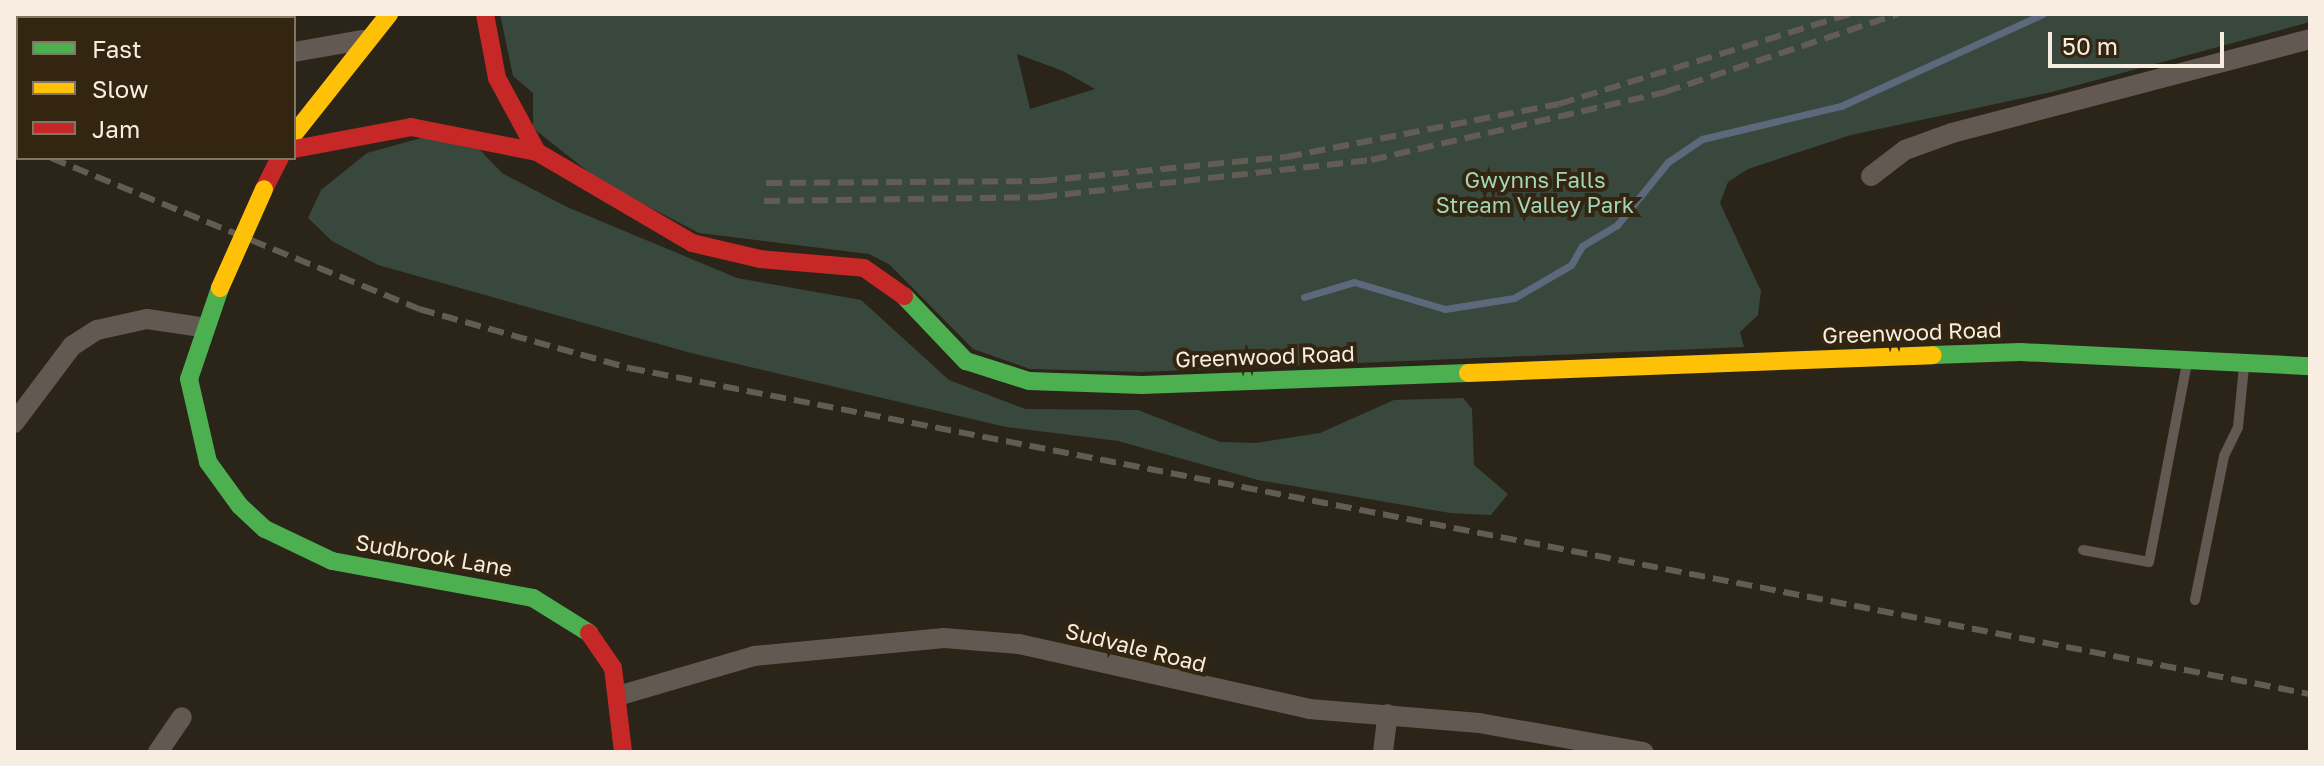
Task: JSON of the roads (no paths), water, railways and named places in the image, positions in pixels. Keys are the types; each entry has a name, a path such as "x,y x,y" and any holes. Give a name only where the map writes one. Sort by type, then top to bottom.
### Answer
{"street":[{"path":"296,131 363,40 389,14"},
{"path":"485,14 497,78 537,152"},
{"path":"1871,176 1905,150 1952,133 2310,39"},
{"path":"296,52 363,40"},
{"name":"Greenwood Road","path":"296,149 411,127 537,152 692,243 760,259 864,268 898,290 966,361 1029,381 1142,385 2020,352 2310,366"},
{"name":"Sudbrook Lane","path":"279,160 201,327 189,379 198,436 221,483 265,529 332,561 492,588 559,609 600,643 621,695 623,752"},
{"path":"14,423 72,346 97,330 147,319 201,327"},
{"name":"Sudvale Road","path":"621,695 754,656 944,638 1019,644 1309,709 1388,714 1643,752"},
{"path":"1383,752 1388,714"},
{"path":"158,752 182,717"}],"lane":[{"path":"2083,550 2149,562 2188,358"},
{"path":"2195,600 2224,456 2238,427 2244,361"}],"waterway":[{"path":"1304,297 1354,282 1445,309 1514,298 1571,265 1582,246 1617,225 1668,162 1702,139 1841,106 2043,14"}],"railway":[{"path":"766,183 1041,181 1286,157 1559,104 1849,14"},
{"path":"764,201 1041,197 1371,160 1665,92 1898,14"},
{"path":"56,160 419,309 629,368 2310,694"}],"park label":[{"name":"Gwynns Falls Stream Valley Park","path":"1535,192"}]}
